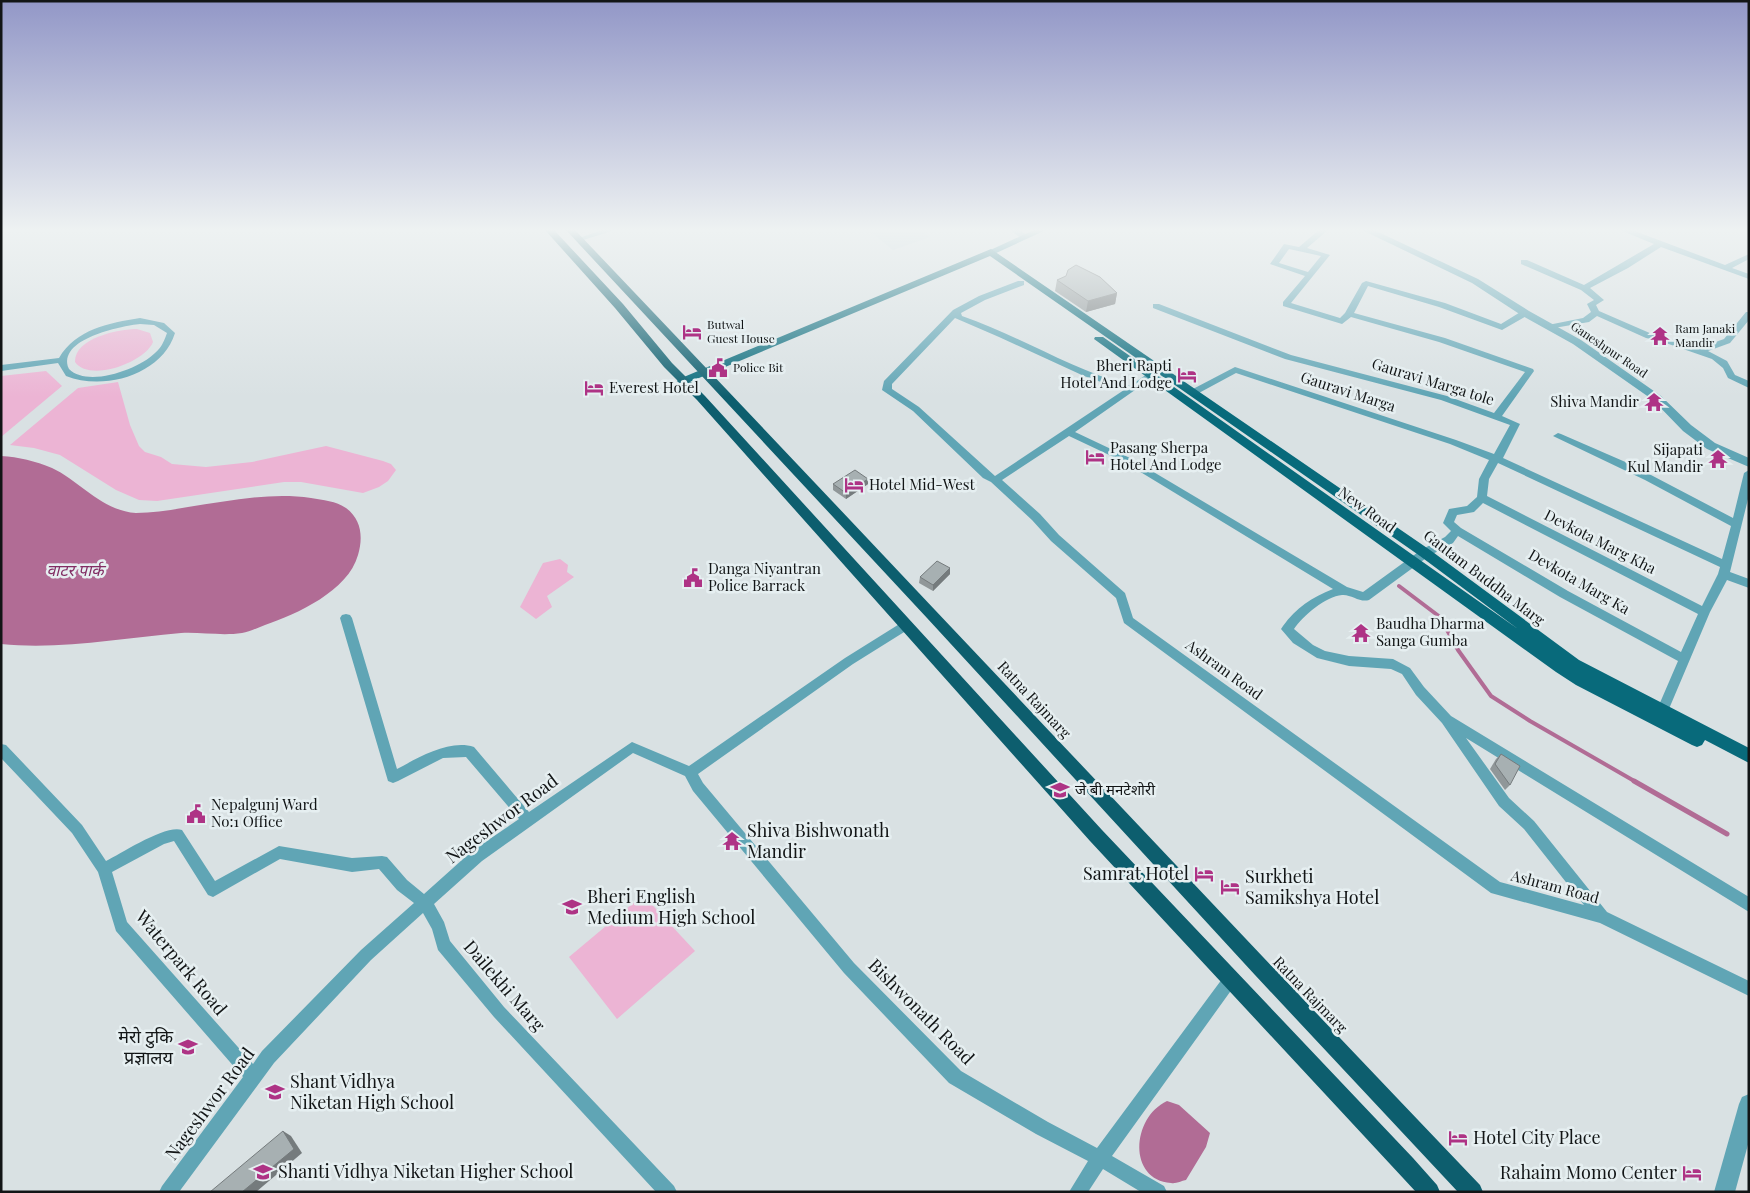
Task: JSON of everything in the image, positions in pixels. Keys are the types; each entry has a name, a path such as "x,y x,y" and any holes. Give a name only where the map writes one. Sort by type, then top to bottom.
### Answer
{"highway":[{"path":"600,286 683,381 701,398 906,626 1230,980 1364,1119 1430,1192"},
{"name":"Ratna Rajmarg","path":"622,286 932,614 1254,962 1473,1192"}],"main road":[{"path":"683,381 911,286"},
{"name":"New Road","path":"1025,286 1561,668 1660,716 1749,765"},
{"name":"Gautam Buddha Marg","path":"1037,286 1194,392 1425,553 1574,664 1660,716 1749,756"}],"street":[{"name":"Ashram Road","path":"1014,286 982,298 956,312 887,383 887,390 916,408 987,476 996,480 1036,517 1055,538 1121,596 1128,620 1496,888 1602,917 1749,990"},
{"path":"1301,286 1286,304 1342,320 1349,314 1365,286"},
{"path":"1376,286 1442,304 1502,327 1525,313"},
{"name":"Ganeshpur Road","path":"1481,286 1577,342 1657,398 1687,428 1712,446 1749,463"},
{"path":"1579,286 1600,300 1591,304 1596,313 1649,336 1663,339 1690,350 1700,351 1725,363 1730,370 1731,376 1749,385"},
{"path":"1584,288 1588,286"},
{"name":"Gauravi Marga tole","path":"1156,306 1288,357 1444,398 1516,424 1497,459 1491,463 1484,479 1482,498"},
{"path":"956,312 958,318 999,333 1083,374 1132,389"},
{"path":"1551,327 1586,320 1596,313"},
{"path":"1349,314 1442,340 1530,371 1496,417"},
{"path":"1700,351 1727,341 1749,314"},
{"path":"155,322 166,327 171,334 170,342 164,351 152,361 118,375 81,378 70,374 64,368 63,360 67,352 83,338 105,328 123,323 155,322"},
{"path":"1,368 63,360"},
{"name":"Gauravi Marga","path":"1194,392 1235,370 1454,442 1497,459 1725,569 1749,584"},
{"path":"996,480 1150,376"},
{"path":"1068,432 1127,460 1343,590 1365,596 1414,564 1425,553 1449,540 1458,531 1448,523 1453,512 1470,509 1482,498"},
{"path":"1558,436 1597,451 1642,472 1737,525"},
{"path":"1660,716 1704,612 1725,569 1749,473"},
{"name":"Devkota Marg Kha","path":"1482,498 1704,612"},
{"name":"Devkota Marg Ka","path":"1458,531 1564,594 1685,659"},
{"path":"1343,590 1318,601 1296,616 1287,629 1294,639 1319,655 1332,659 1393,664 1401,667 1446,719 1504,802 1529,825 1602,917"},
{"path":"346,618 393,777 442,753 469,751 529,821"},
{"path":"690,772 849,661 906,626"},
{"path":"1446,719 1749,905"},
{"name":"Nageshwor Road","path":"168,1192 268,1058 366,955 478,856 632,747 690,772"},
{"name":"Waterpark Road","path":"1,749 77,829 104,869 121,926 254,1076"},
{"name":"Bishwonath Road","path":"690,772 698,787 849,968 954,1077 1158,1192"},
{"name":"Dailekhi Marg","path":"104,869 161,839 177,834 213,890 279,852 352,864 382,862 402,884 425,903 439,926 443,945 500,1012 668,1192"},
{"path":"1078,1192 1100,1158 1230,980"},
{"path":"1724,1192 1744,1142 1749,1104"}],"shaded area":[{"path":"137,329 150,333 153,342 140,357 129,363 104,370 92,371 82,368 75,362 77,354 89,341 109,333"},
{"path":"46,371 62,386 1,437 1,376"},
{"path":"118,382 130,425 139,446 145,452 161,457 172,464 206,467 252,462 326,446 383,461 391,464 396,470 388,481 379,487 363,493 301,482 284,482 157,501 139,500 116,490 60,455 34,448 10,445 78,388"},
{"path":"560,559 568,565 567,572 574,577 547,596 552,607 536,619 520,607 543,563"},
{"path":"643,895 695,951 617,1019 569,957"}],"water":[{"name":"वाटर पार्क","path":"1,456 27,460 52,468 112,507 136,513 280,496 296,496 334,502 346,508 358,524 361,536 358,555 344,580 320,599 306,608 245,632 234,634 181,633 46,646 1,644"},
{"path":"1167,1101 1179,1105 1210,1133 1206,1147 1186,1180 1175,1183 1157,1179 1147,1171 1141,1160 1139,1147 1146,1121 1155,1109"}],"building":[{"path":"1065,286 1109,286 1117,293 1088,301"},
{"path":"855,470 868,479 846,493 833,484"},
{"path":"937,561 950,568 933,585 920,577"},
{"path":"1501,754 1520,766 1510,785 1495,764"},
{"path":"283,1131 294,1149 242,1192 210,1192"}],"waterway":[{"path":"1399,586 1440,617 1458,650 1491,696 1530,721 1636,782"},
{"path":"1634,781 1727,834"}],"place":[{"name":"Butwal Guest House","path":"692,332"},
{"name":"Ram Janaki Mandir","path":"1660,336"},
{"name":"Police Bit","path":"718,368"},
{"name":"Bheri Rapti Hotel And Lodge","path":"1187,375"},
{"name":"Everest Hotel","path":"594,388"},
{"name":"Shiva Mandir","path":"1654,402"},
{"name":"Pasang Sherpa Hotel And Lodge","path":"1095,457"},
{"name":"Sijapati Kul Mandir","path":"1718,459"},
{"name":"Hotel Mid-West","path":"854,485"},
{"name":"Danga Niyantran Police Barrack","path":"693,578"},
{"name":"Baudha Dharma Sanga Gumba","path":"1361,633"},
{"name":"जे बी मनटेशोरी","path":"1060,790"},
{"name":"Nepalgunj Ward No:1 Office","path":"196,814"},
{"name":"Shiva Bishwonath Mandir","path":"732,841"},
{"name":"Samrat Hotel","path":"1204,874"},
{"name":"Surkheti Samikshya Hotel","path":"1230,887"},
{"name":"Bheri English Medium High School","path":"572,907"},
{"name":"मेराे टुकि प्रज्ञालय","path":"188,1047"},
{"name":"Shant Vidhya Niketan High School","path":"275,1092"},
{"name":"Hotel City Place","path":"1458,1138"},
{"name":"Shanti Vidhya Niketan Higher School","path":"263,1172"},
{"name":"Rahaim Momo Center","path":"1692,1173"}]}
